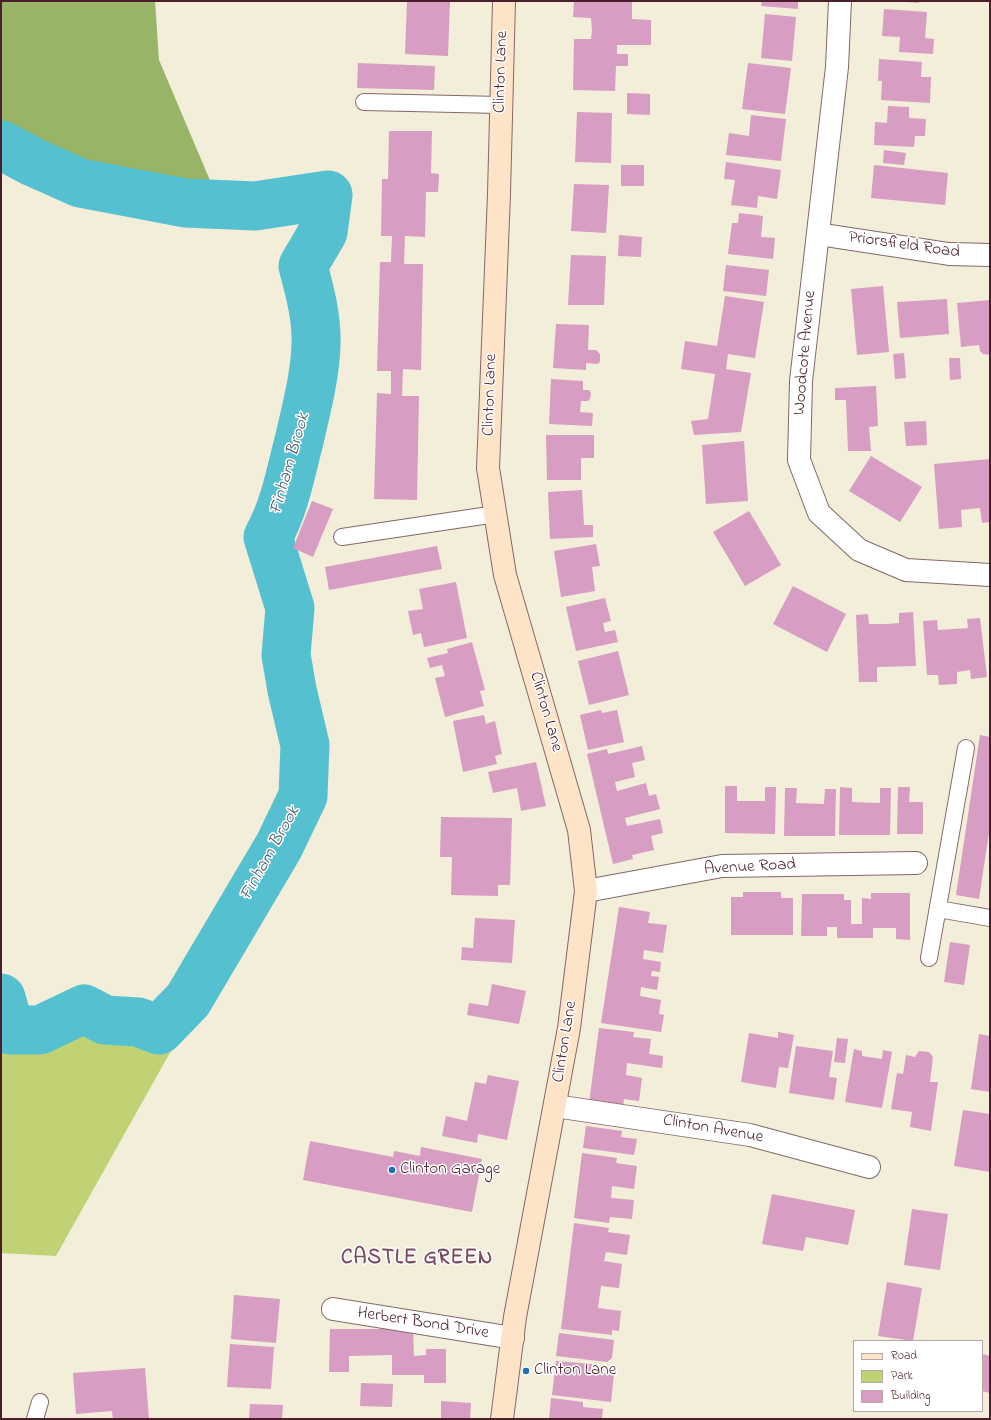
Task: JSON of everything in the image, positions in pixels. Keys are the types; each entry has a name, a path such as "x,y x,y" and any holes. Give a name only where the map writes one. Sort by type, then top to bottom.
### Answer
{"main road":[{"name":"Clinton Lane","path":"502,1419 517,1309 554,1106 570,1028 586,891 579,830 505,576 488,468 504,1"}],"street":[{"name":"Woodcote Avenue","path":"840,1 837,67 801,381 799,460 820,513 859,550 906,570 990,575"},
{"name":"Priorsfield Road","path":"818,234 949,254 990,255"},
{"name":"Avenue Road","path":"586,891 722,866 916,863"},
{"name":"Clinton Avenue","path":"554,1106 750,1135 869,1167"},
{"name":"Herbert Bond Drive","path":"332,1310 513,1338"}],"lane":[{"path":"364,102 501,105"},
{"path":"342,537 496,514"},
{"path":"929,958 966,748"},
{"path":"938,909 990,918"},
{"path":"35,1419 40,1402"}],"green space":[{"path":"1,1 155,1 159,60 220,204 185,203 80,183 33,162 1,145"},
{"path":"1,998 10,1030 40,1030 84,1009 105,1020 138,1022 159,1030 172,1049 56,1256 1,1253"}],"building":[{"path":"407,1 450,1 448,56 405,54"},
{"path":"574,1 632,1 632,19 651,20 651,45 617,45 617,54 628,54 628,66 616,66 615,91 573,90 574,39 591,39 592,31 591,18 573,17"},
{"path":"762,1 798,1 798,9 761,6"},
{"path":"919,1 919,3 905,2"},
{"path":"884,9 927,12 925,38 934,39 933,54 899,52 900,37 882,36"},
{"path":"765,14 796,17 792,61 761,58"},
{"path":"879,59 922,62 921,77 931,77 930,103 881,100 882,81 878,81"},
{"path":"358,63 435,66 434,90 357,88"},
{"path":"748,63 791,68 785,114 742,109"},
{"path":"627,93 650,94 650,115 627,114"},
{"path":"888,106 909,107 909,118 926,119 925,136 915,136 914,147 874,145 875,122 887,123"},
{"path":"577,112 612,113 611,163 575,162"},
{"path":"751,115 786,119 781,161 726,155 729,133 749,136"},
{"path":"389,131 432,131 431,173 439,174 438,192 426,192 425,237 405,236 404,264 423,264 421,370 403,369 402,396 419,396 417,500 374,499 377,393 391,394 391,371 377,371 380,262 391,262 392,236 381,236 382,179 388,179"},
{"path":"884,150 906,153 904,165 883,163"},
{"path":"726,162 781,170 777,199 758,196 757,208 731,205 735,180 724,179"},
{"path":"621,165 644,165 644,186 621,186"},
{"path":"874,165 948,173 945,205 871,198"},
{"path":"574,184 609,185 606,233 571,231"},
{"path":"739,213 763,216 761,237 775,238 773,259 728,254 732,223 738,223"},
{"path":"619,235 642,237 641,257 618,256"},
{"path":"571,255 606,256 604,305 568,305"},
{"path":"726,265 769,270 766,296 723,291"},
{"path":"883,286 889,352 857,355 851,289"},
{"path":"725,296 764,302 755,358 728,354 726,369 751,373 741,432 694,435 691,421 708,419 715,374 681,369 685,341 717,346"},
{"path":"947,299 949,334 900,338 897,302"},
{"path":"990,300 990,355 983,354 980,351 979,345 961,347 957,303"},
{"path":"556,324 589,325 588,350 596,350 600,354 600,362 597,364 586,363 586,370 553,368"},
{"path":"904,353 906,378 895,379 893,354"},
{"path":"949,358 960,358 961,379 950,380"},
{"path":"551,379 583,381 583,390 589,390 591,393 588,401 581,401 580,412 593,413 592,426 549,424"},
{"path":"876,386 878,426 869,427 871,451 848,451 846,400 835,400 835,388"},
{"path":"926,421 927,445 906,446 904,422"},
{"path":"546,435 594,435 594,458 581,458 581,480 547,480"},
{"path":"744,441 748,501 706,504 702,445"},
{"path":"871,456 922,487 900,522 849,491"},
{"path":"990,459 990,522 982,523 980,508 961,510 962,527 939,529 934,464"},
{"path":"582,490 584,525 593,525 593,537 550,539 548,492"},
{"path":"312,501 333,509 313,557 293,548"},
{"path":"749,511 781,565 745,586 713,532"},
{"path":"596,544 600,566 592,567 595,591 561,597 554,551"},
{"path":"437,546 442,569 329,590 325,567"},
{"path":"456,582 467,638 424,647 421,633 413,635 408,611 423,609 419,589"},
{"path":"793,586 846,614 827,652 773,624"},
{"path":"605,598 611,621 603,623 605,632 615,630 618,642 576,651 566,607"},
{"path":"913,612 916,666 877,667 877,682 859,682 856,615 868,614 869,624 887,624 899,623 899,613"},
{"path":"980,618 987,677 971,679 970,670 957,672 957,684 939,685 938,675 927,675 923,621 937,620 938,630 968,628 967,619"},
{"path":"472,642 485,690 480,691 484,706 445,717 435,678 445,676 442,665 430,668 427,658 448,653 447,649"},
{"path":"618,651 629,695 589,705 578,661"},
{"path":"601,710 602,713 617,710 624,742 588,750 580,715"},
{"path":"484,715 486,724 495,721 502,754 495,756 497,764 463,772 453,721"},
{"path":"980,735 990,737 990,826 979,899 956,895"},
{"path":"642,746 645,760 632,763 635,777 615,782 617,791 646,783 649,796 656,794 660,809 625,818 627,826 660,819 663,833 651,836 654,850 632,855 633,859 613,864 587,754 607,749 608,754"},
{"path":"536,762 546,806 521,811 517,788 493,793 488,772"},
{"path":"725,786 737,786 737,801 765,801 765,787 776,787 775,834 725,833"},
{"path":"840,787 852,788 852,802 880,803 880,788 891,788 890,835 839,835"},
{"path":"898,787 910,787 909,802 923,802 923,834 897,834"},
{"path":"785,788 797,788 796,803 824,804 825,789 836,789 835,836 784,836"},
{"path":"441,817 512,818 510,885 498,885 498,896 451,895 452,857 440,857"},
{"path":"743,892 781,892 781,898 793,898 793,935 731,935 731,897 743,897"},
{"path":"871,893 910,893 910,940 896,939 896,928 873,928 873,938 837,938 837,927 827,927 827,936 801,936 802,894 844,894 844,900 851,900 851,924 862,924 862,898 871,899"},
{"path":"619,907 650,912 648,923 667,925 663,953 644,950 643,959 661,962 660,972 652,971 651,976 659,977 657,990 641,987 640,996 661,1000 659,1014 664,1015 661,1032 601,1023"},
{"path":"475,918 515,920 512,963 461,960 462,947 473,948"},
{"path":"950,942 970,945 964,985 944,982"},
{"path":"492,984 526,991 519,1024 467,1015 469,1003 488,1006"},
{"path":"599,1028 634,1032 633,1037 651,1039 649,1054 663,1056 662,1068 627,1063 626,1075 642,1078 639,1101 624,1099 623,1107 589,1103"},
{"path":"778,1032 794,1035 788,1068 779,1067 776,1088 741,1082 749,1033 778,1038"},
{"path":"979,1034 990,1036 990,1092 971,1089"},
{"path":"837,1038 848,1039 845,1063 834,1062"},
{"path":"796,1046 833,1051 829,1077 837,1078 834,1100 789,1093"},
{"path":"854,1049 862,1051 862,1056 882,1059 883,1050 892,1052 882,1108 845,1102"},
{"path":"919,1051 929,1052 933,1057 930,1082 938,1082 931,1131 910,1127 912,1112 891,1109 897,1073 903,1074 906,1055 915,1057"},
{"path":"488,1075 519,1081 507,1140 478,1134 477,1143 442,1136 446,1116 467,1121 475,1082 486,1084"},
{"path":"963,1110 990,1114 990,1172 954,1166"},
{"path":"586,1126 622,1131 621,1137 637,1139 634,1155 583,1148"},
{"name":"Clinton Garage","path":"310,1141 393,1157 394,1151 420,1156 421,1147 482,1159 472,1212 303,1180"},
{"path":"582,1153 617,1158 616,1163 637,1166 634,1189 612,1186 611,1198 634,1200 632,1219 610,1217 609,1223 574,1218"},
{"path":"772,1194 855,1210 848,1245 806,1237 803,1251 762,1244"},
{"path":"912,1209 948,1214 940,1270 904,1265"},
{"path":"574,1223 609,1228 608,1232 630,1235 627,1255 606,1252 604,1261 622,1264 619,1288 601,1286 598,1308 621,1311 619,1331 612,1330 612,1335 561,1329"},
{"path":"887,1282 922,1288 913,1340 878,1336"},
{"path":"234,1295 280,1299 276,1343 231,1339"},
{"path":"330,1329 413,1329 414,1356 426,1355 426,1349 446,1349 446,1383 424,1383 424,1375 392,1375 392,1355 349,1356 349,1372 329,1372"},
{"path":"559,1333 614,1340 612,1358 607,1362 556,1356"},
{"path":"230,1344 274,1347 271,1389 227,1387"},
{"path":"983,1354 990,1356 990,1393 983,1391"},
{"path":"556,1361 592,1364 591,1372 614,1374 611,1402 552,1395"},
{"path":"145,1368 149,1419 113,1419 112,1411 76,1414 73,1373"},
{"path":"361,1383 393,1384 392,1407 360,1406"},
{"path":"551,1398 583,1402 583,1407 603,1409 602,1419 549,1419"},
{"path":"441,1401 471,1403 470,1419 441,1419"},
{"path":"250,1404 283,1405 282,1419 249,1419"}],"waterway":[{"name":"Finham Brook","path":"1,145 33,162 80,183 185,203 255,206 328,195 323,232 303,266 314,315 316,335 312,381 299,441 286,490 279,514 268,537 290,608 286,655 292,690 305,745 303,796 279,846 188,1000 159,1030 138,1022 105,1020 84,1009 40,1030 10,1030 1,998"}],"place":[{"name":"Clinton Garage","path":"392,1170"},
{"name":"Clinton Lane","path":"526,1371"}],"district":[{"name":"CASTLE GREEN","path":"417,1260"}]}
